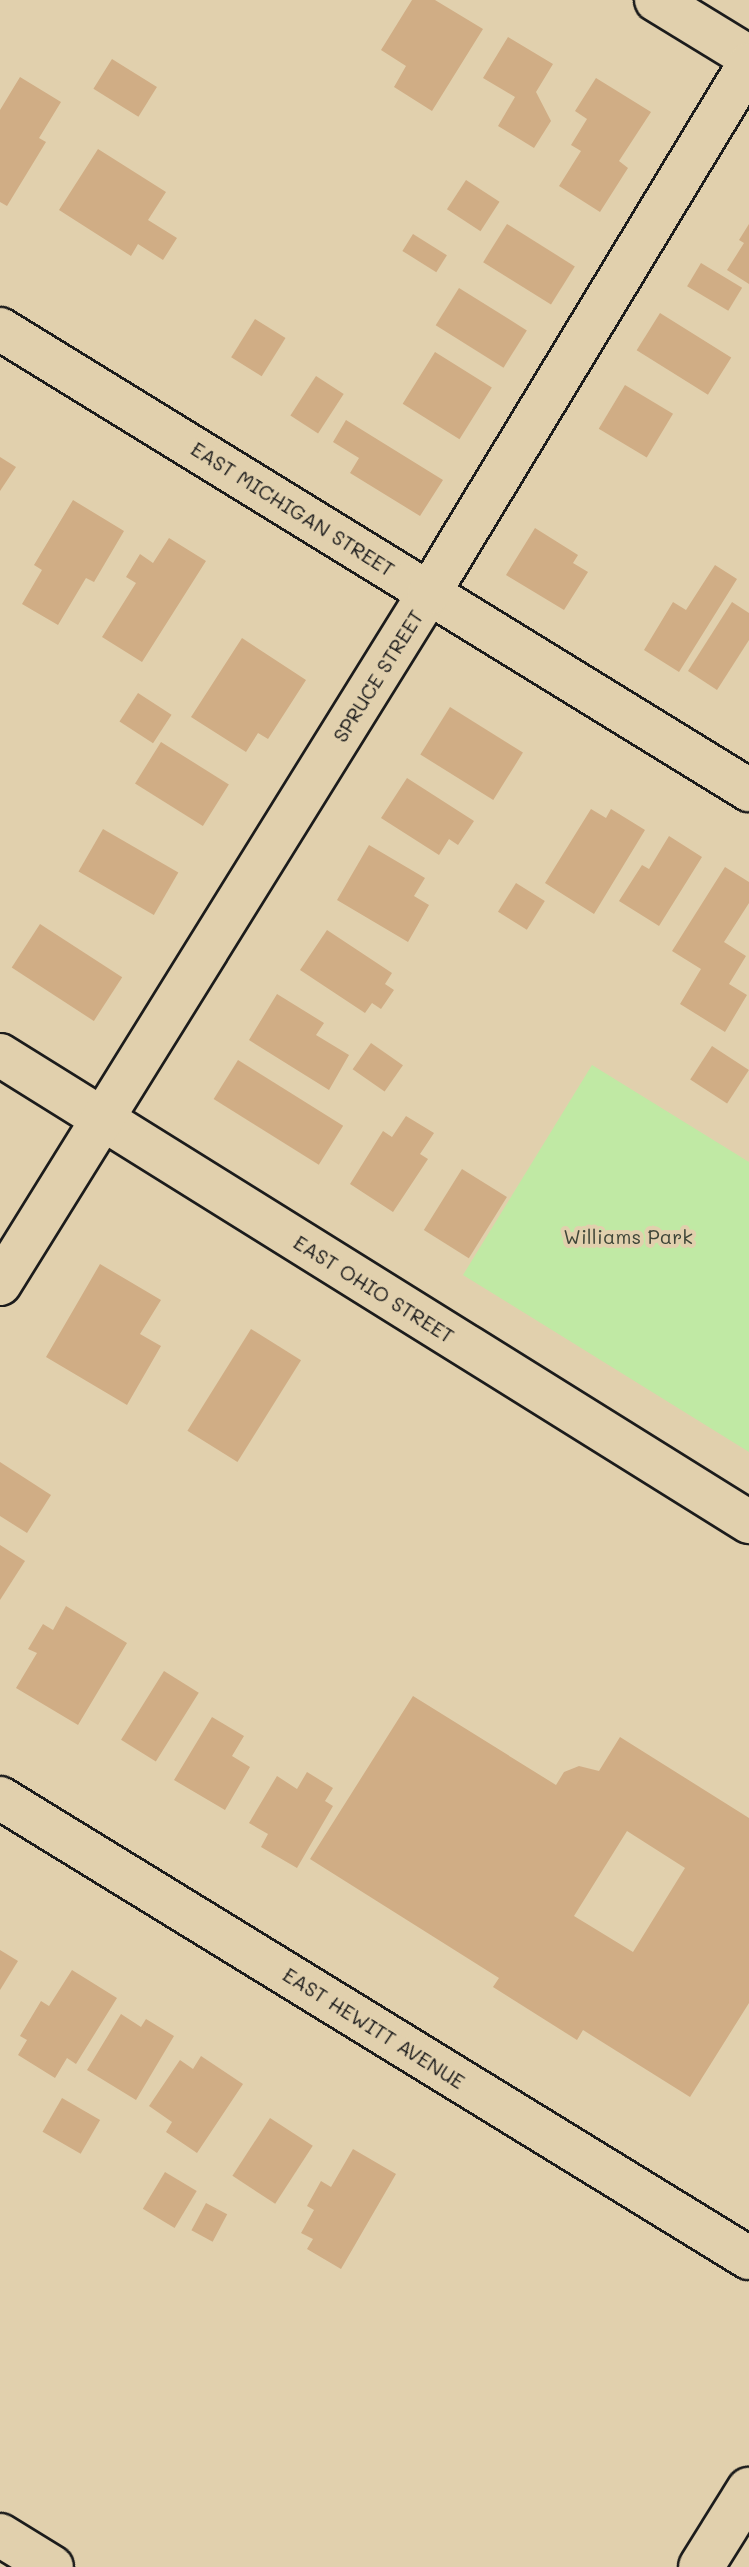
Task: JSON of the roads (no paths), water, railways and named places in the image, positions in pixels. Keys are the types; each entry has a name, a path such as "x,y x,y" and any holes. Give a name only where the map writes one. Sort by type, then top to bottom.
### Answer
{"street":[{"path":"656,0 749,57"},
{"name":"SPRUCE STREET","path":"0,1284 429,593 749,64"},
{"name":"EAST MICHIGAN STREET","path":"0,329 749,790"},
{"name":"EAST OHIO STREET","path":"0,1055 749,1522"},
{"name":"EAST HEWITT AVENUE","path":"0,1798 749,2258"},
{"path":"701,2567 749,2490"},
{"path":"0,2535 52,2567"}],"park label":[{"name":"Williams Park","path":"628,1236"}]}
